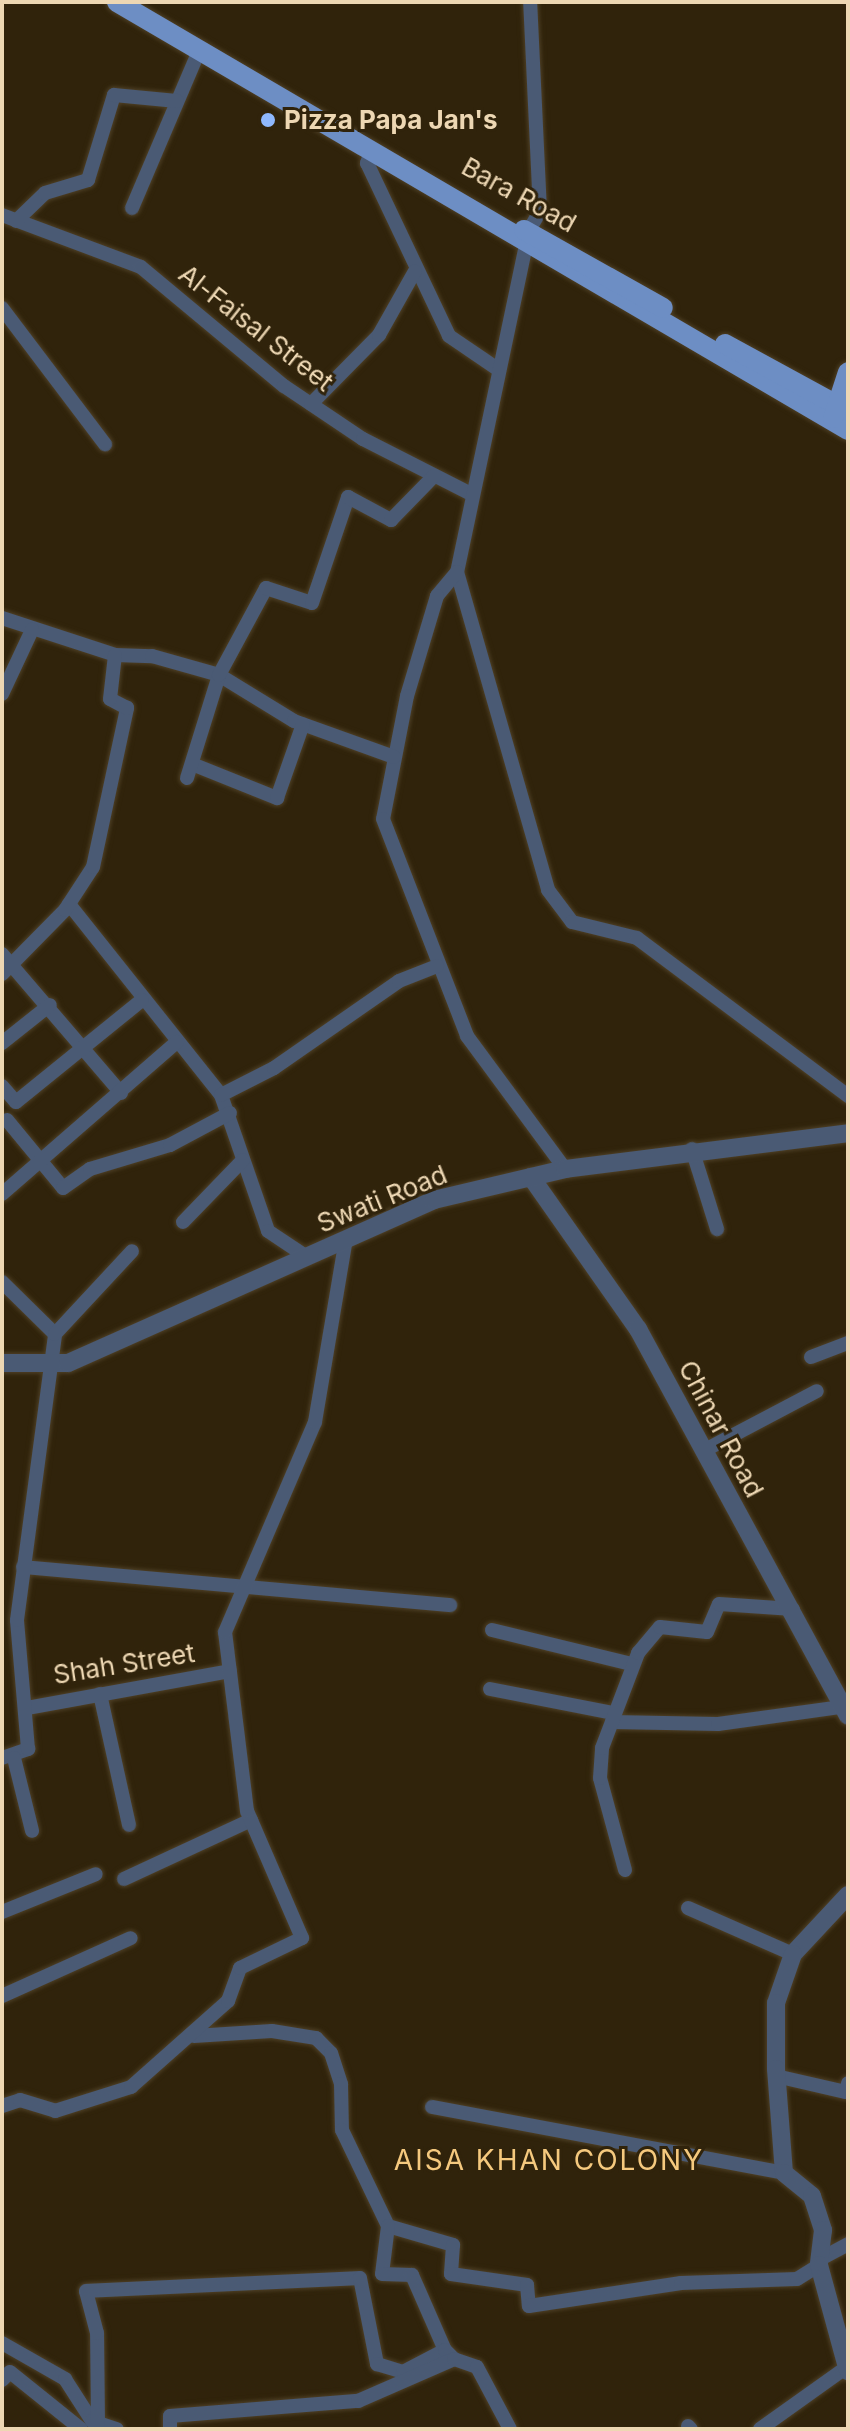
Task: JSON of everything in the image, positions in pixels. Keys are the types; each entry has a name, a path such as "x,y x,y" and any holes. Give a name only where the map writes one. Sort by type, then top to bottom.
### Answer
{"main road":[{"path":"117,2 199,51 264,84 371,152 527,239"},
{"name":"Bara Road","path":"136,2 264,84 527,239 841,417"},
{"path":"841,417 848,372"}],"street":[{"path":"530,2 540,211 527,239 457,572 527,828 548,890 572,922 637,938 848,1096"},
{"path":"132,208 199,51"},
{"path":"9,218 45,193 88,180 114,95 177,101"},
{"path":"371,152 367,163 415,271 449,336 499,370"},
{"name":"Al-Faisal Street","path":"9,218 141,267 311,404 434,476 473,495"},
{"path":"311,404 379,335 415,271"},
{"path":"2,308 105,444"},
{"path":"303,724 277,798 190,771 219,675 266,588 312,603 348,497 391,520 434,476"},
{"path":"457,572 437,596 394,757 383,819 437,966 467,1036 565,1169"},
{"path":"2,618 115,655 152,656 219,675 303,724 394,757"},
{"path":"2,694 32,630"},
{"path":"115,655 110,699 127,708 112,790 93,867 69,904 5,964 50,1005 121,1093"},
{"path":"69,904 142,1000 221,1095 230,1113 268,1231 307,1257"},
{"path":"221,1095 274,1068 399,981 437,966"},
{"path":"2,1086 16,1102 142,1000"},
{"path":"2,1043 50,1005"},
{"path":"2,1194 177,1042"},
{"path":"7,1120 63,1188 90,1169 170,1145 230,1113"},
{"name":"Swati Road","path":"2,1363 48,1367 164,1326 434,1200 565,1169 692,1149 848,1133"},
{"path":"692,1149 717,1229"},
{"path":"183,1222 243,1160"},
{"name":"Chinar Road","path":"531,1177 598,1263 707,1449 844,1712"},
{"path":"2,2106 20,2100 55,2111 131,2087 194,2036 238,1987 240,1968 302,1938 251,1820 225,1632 315,1422 346,1239"},
{"path":"32,1831 8,1758 28,1749 27,1708 10,1622 23,1567 48,1410 48,1367 55,1334 132,1251"},
{"path":"2,1282 55,1334"},
{"path":"811,1357 848,1343"},
{"path":"707,1449 817,1391"},
{"path":"23,1567 241,1591 450,1605"},
{"path":"625,1870 600,1778 613,1718 632,1664 660,1627 707,1632 719,1604 793,1609"},
{"path":"492,1630 632,1664"},
{"name":"Shah Street","path":"27,1708 230,1671"},
{"path":"490,1689 613,1718 718,1724 844,1712"},
{"path":"100,1694 129,1825"},
{"path":"124,1879 251,1820"},
{"path":"2,1912 96,1874"},
{"path":"784,2173 776,2076 776,2003 793,1954 848,1895"},
{"path":"688,1908 793,1954"},
{"path":"2,1996 131,1938"},
{"path":"194,2036 272,2031 316,2038 331,2053 341,2084 342,2130 388,2226 382,2274 412,2275 449,2355 477,2367 510,2429"},
{"path":"776,2076 846,2092 848,2083"},
{"path":"432,2107 784,2173 812,2196 822,2261 848,2369 760,2429"},
{"path":"388,2226 453,2245 451,2274 527,2285 529,2306 681,2283 797,2279 848,2244"},
{"path":"98,2423 97,2333 86,2291 360,2278 377,2364 403,2372 449,2355"},
{"path":"2,2343 65,2379 98,2423 117,2429"},
{"path":"170,2429 170,2416 358,2401 449,2355"},
{"path":"2,2380 10,2372 81,2429"}],"place":[{"name":"Pizza Papa Jan's","path":"268,120"}],"district":[{"name":"AISA KHAN COLONY","path":"549,2160"}]}
